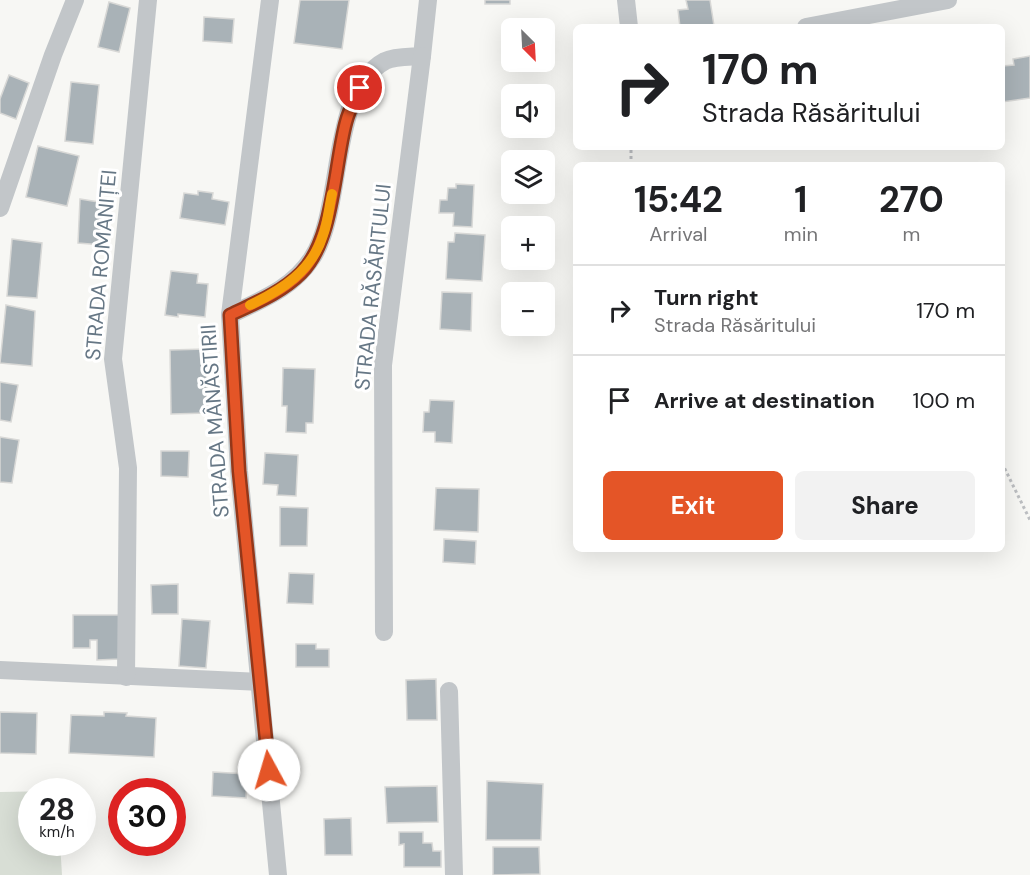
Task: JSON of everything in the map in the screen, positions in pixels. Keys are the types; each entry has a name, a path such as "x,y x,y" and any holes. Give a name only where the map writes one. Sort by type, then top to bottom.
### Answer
{"street":[{"path":"0,208 52,55 75,0"},
{"name":"STRADA ROMANIȚEI","path":"126,677 128,468 113,359 148,0"},
{"name":"STRADA MÂNĂSTIRII","path":"270,0 230,315 239,471 278,875"},
{"name":"STRADA RĂSĂRITULUI","path":"384,632 383,365 428,0"},
{"path":"626,0 629,24"},
{"path":"822,24 948,0"},
{"path":"230,315 286,286 302,272 313,257 323,236 346,120 360,88 372,71 387,60 422,56"},
{"path":"0,670 259,682"},
{"path":"449,691 454,875"}],"path":[{"path":"1005,469 1030,520"}],"shaded area":[{"path":"0,792 18,792 18,856 61,856 62,875 0,875"}],"building":[{"path":"300,0 349,0 342,49 294,43"},
{"path":"485,0 510,0 510,4 485,4"},
{"path":"686,0 710,0 714,24 680,24 678,10 688,9"},
{"path":"109,2 130,8 119,52 98,47"},
{"path":"204,17 234,19 232,43 203,41"},
{"path":"1030,56 1030,98 1005,102 1005,66 1014,65 1013,59"},
{"path":"9,75 29,83 16,119 0,113 0,99"},
{"path":"71,82 99,85 93,144 65,141"},
{"path":"38,146 79,156 67,206 26,197"},
{"path":"456,184 474,185 472,227 453,226 454,213 439,213 440,200 447,200 448,188 456,188"},
{"path":"198,191 213,193 212,199 229,202 225,225 180,218 184,193 198,195"},
{"path":"80,199 105,203 103,245 78,243"},
{"path":"455,233 485,235 482,281 446,279 448,242 454,242"},
{"path":"12,239 42,243 37,298 7,296"},
{"path":"171,271 198,274 197,283 208,284 205,317 165,315"},
{"path":"442,292 472,293 471,331 440,329"},
{"path":"6,305 35,311 32,366 0,363"},
{"path":"206,349 208,413 171,414 170,350"},
{"path":"283,368 315,369 313,423 306,423 306,433 286,432 287,406 282,406"},
{"path":"0,382 18,385 11,422 0,420"},
{"path":"430,400 454,401 452,443 435,442 435,432 423,432 424,412 429,412"},
{"path":"0,437 19,440 12,483 0,482"},
{"path":"161,451 189,451 188,477 161,476"},
{"path":"265,453 298,455 296,496 277,495 278,485 263,484"},
{"path":"436,488 479,489 478,532 434,530"},
{"path":"280,507 308,508 307,546 280,546"},
{"path":"444,539 476,541 475,564 443,562"},
{"path":"289,573 314,574 313,604 287,603"},
{"path":"178,584 178,614 152,614 151,585"},
{"path":"73,615 120,615 120,659 97,660 97,640 90,640 90,648 73,648"},
{"path":"182,619 210,621 206,668 179,666"},
{"path":"296,644 316,644 316,649 329,649 329,667 296,667"},
{"path":"436,679 437,720 407,720 406,680"},
{"path":"0,712 37,713 36,754 0,753"},
{"path":"104,712 156,718 154,757 69,753 71,715 104,716"},
{"path":"213,772 247,774 246,798 212,796"},
{"path":"487,781 543,784 541,840 486,840"},
{"path":"437,786 438,822 387,823 385,787"},
{"path":"351,818 352,855 325,855 324,819"},
{"path":"399,832 423,832 423,843 432,843 433,851 441,851 441,867 404,867 404,844 399,845"},
{"path":"493,847 539,847 540,874 493,875"}],"slow traffic":[{"path":"250,305 286,286 302,272 313,257 323,236 332,194"}],"route":[{"path":"269,770 239,471 230,315 286,286 302,272 313,257 323,236 346,120 360,88"}]}
